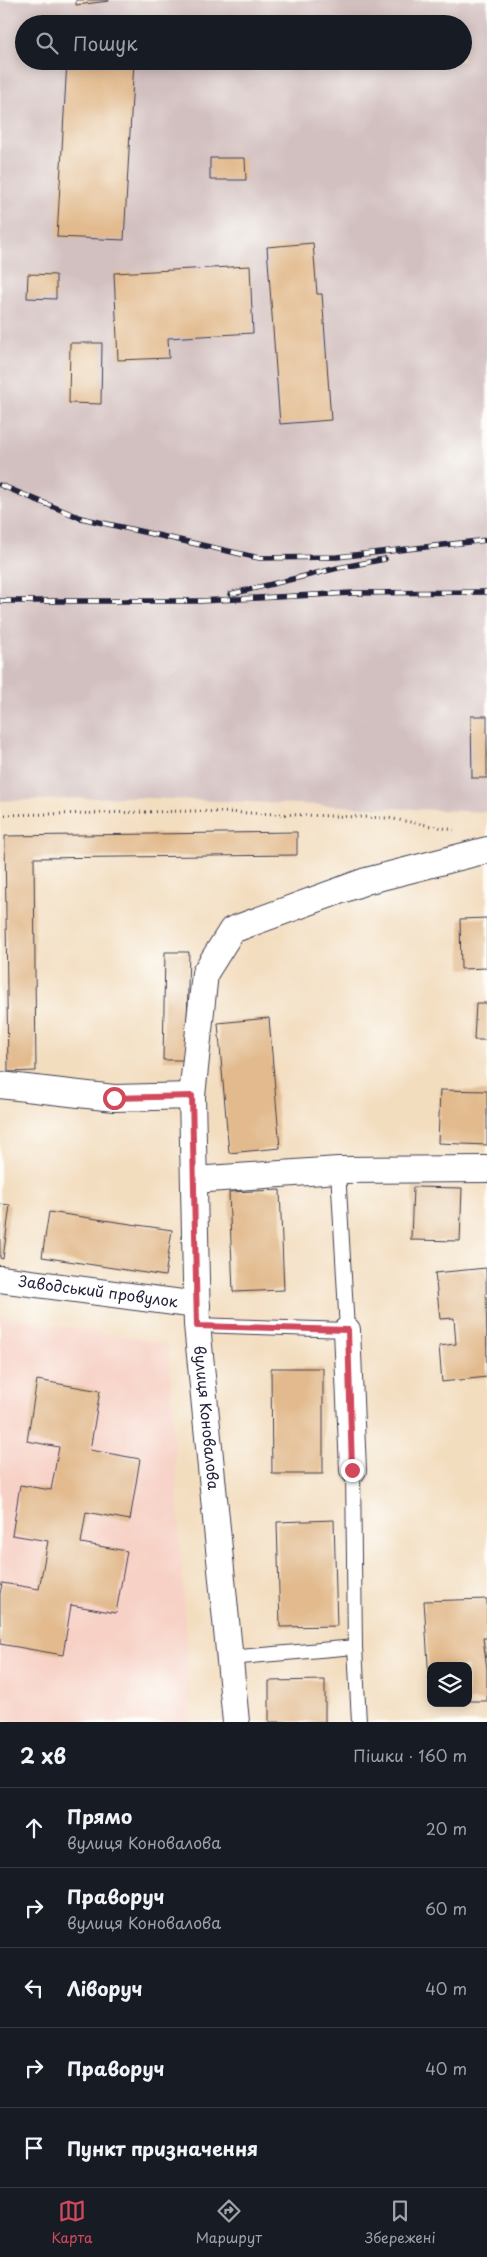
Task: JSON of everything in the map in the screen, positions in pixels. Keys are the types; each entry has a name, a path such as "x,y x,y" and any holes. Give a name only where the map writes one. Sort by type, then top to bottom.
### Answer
{"street":[{"name":"вулиця Коновалова","path":"236,1722 197,1315 192,1096 204,973 232,930 366,881 487,850"},
{"path":"0,1085 114,1098 192,1096"},
{"path":"194,1180 338,1170 487,1169"},
{"name":"Заводський провулок","path":"0,1279 197,1315"},
{"path":"348,1330 352,1470"}],"lane":[{"path":"197,1315 348,1330 338,1170"},
{"path":"352,1470 355,1648 359,1722"},
{"path":"229,1658 355,1648"}],"path":[{"path":"0,815 193,812 378,817 460,831"}],"shaded area":[{"path":"0,0 487,0 487,812 125,797 0,801"},
{"path":"0,1316 168,1344 191,1722 0,1722"}],"building":[{"path":"76,0 109,0 109,1 76,5"},
{"path":"66,70 133,70 124,240 57,237"},
{"path":"210,158 245,158 246,180 210,180"},
{"path":"313,243 317,294 322,294 331,420 280,424 267,247"},
{"path":"250,266 253,333 168,338 169,358 118,360 114,273"},
{"path":"28,274 56,275 56,299 27,298"},
{"path":"70,343 102,343 101,404 69,403"},
{"path":"471,716 487,716 487,778 472,778"},
{"path":"297,832 297,855 34,858 36,1071 8,1072 5,836"},
{"path":"487,918 487,968 461,969 460,919"},
{"path":"165,952 189,952 186,1060 163,1060"},
{"path":"476,1003 487,1003 487,1040 474,1040"},
{"path":"269,1018 280,1148 229,1153 218,1023"},
{"path":"440,1090 487,1091 487,1145 438,1143"},
{"path":"413,1187 462,1188 460,1241 411,1240"},
{"path":"280,1190 284,1290 233,1292 229,1192"},
{"path":"0,1204 10,1205 3,1259 0,1258"},
{"path":"49,1212 172,1230 165,1276 42,1257"},
{"path":"486,1268 487,1377 442,1382 439,1346 456,1344 454,1318 440,1319 435,1273"},
{"path":"271,1368 323,1368 323,1474 272,1474"},
{"path":"37,1380 100,1391 90,1450 140,1459 130,1520 86,1512 81,1543 127,1551 116,1613 71,1605 63,1655 0,1644 0,1594 2,1583 39,1589 48,1541 12,1535 20,1485 51,1490 59,1447 27,1441"},
{"path":"334,1520 337,1626 280,1627 277,1522"},
{"path":"487,1599 487,1638 483,1638 487,1669 487,1701 472,1701 472,1662 428,1662 424,1601"},
{"path":"325,1680 325,1722 269,1722 269,1681"}],"railway":[{"path":"0,485 81,518 259,558 337,557 487,540"},
{"path":"231,594 338,568 385,559"},
{"path":"0,601 200,601 352,593 487,592"}],"route":[{"path":"114,1098 192,1096 197,1326 348,1330 352,1470"}]}
